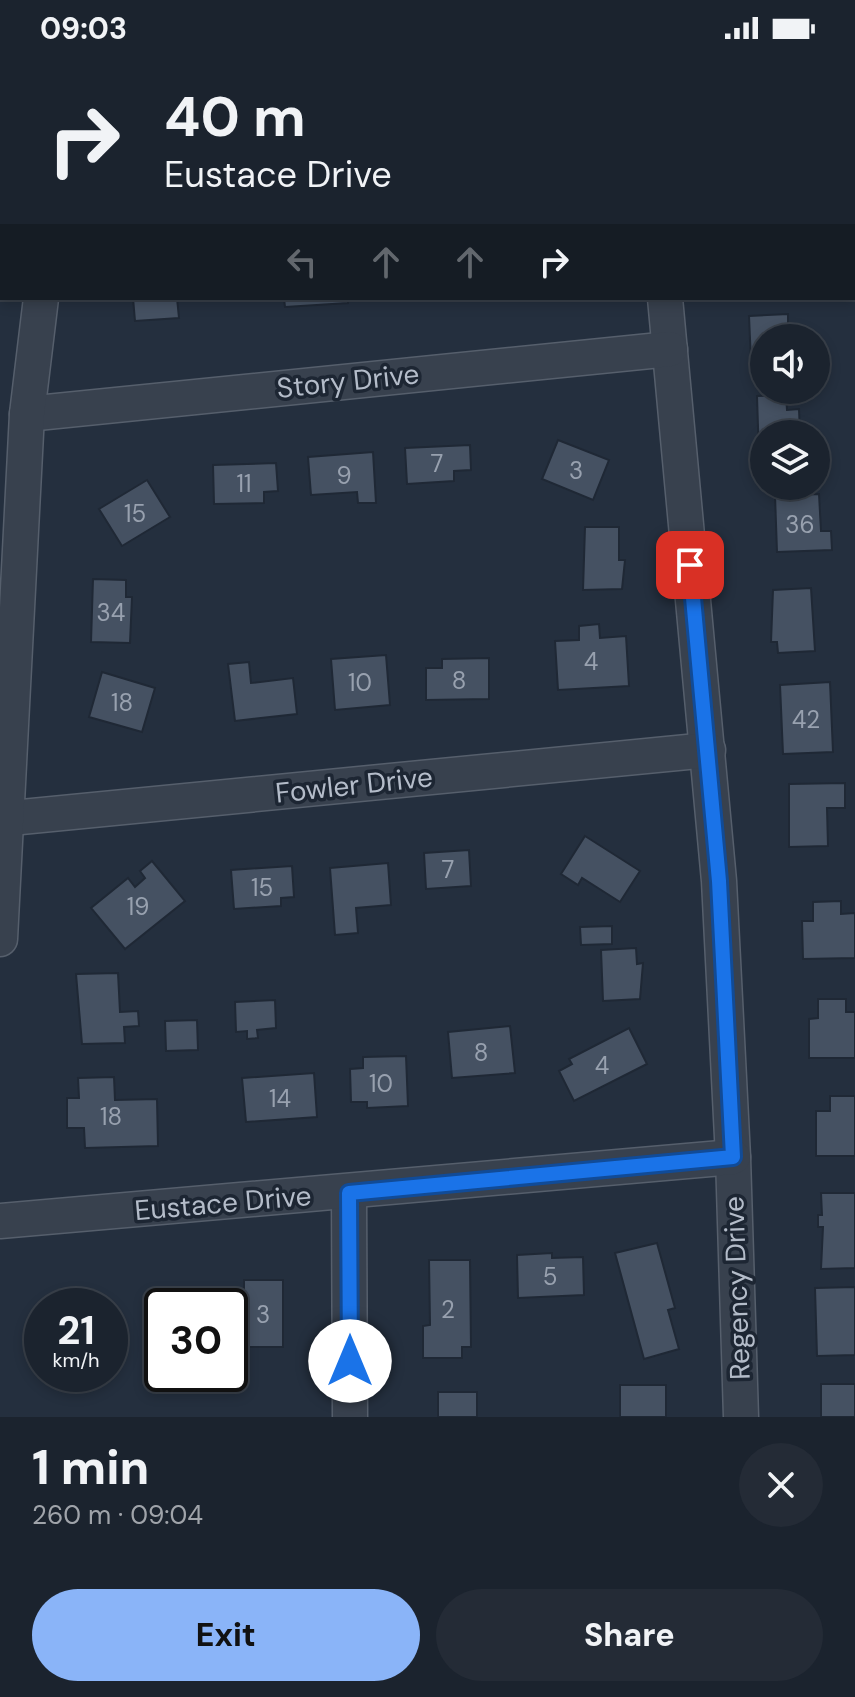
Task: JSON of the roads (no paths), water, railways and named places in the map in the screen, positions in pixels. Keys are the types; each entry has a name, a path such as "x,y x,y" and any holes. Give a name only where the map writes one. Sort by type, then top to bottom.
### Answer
{"street":[{"path":"0,939 27,414 41,300"},
{"name":"Regency Drive","path":"665,300 719,881 733,1157 741,1417"},
{"name":"Story Drive","path":"27,414 670,349"},
{"name":"Fowler Drive","path":"4,819 708,750"},
{"name":"Eustace Drive","path":"0,1221 349,1193 733,1157"},
{"path":"349,1193 350,1417"}]}
